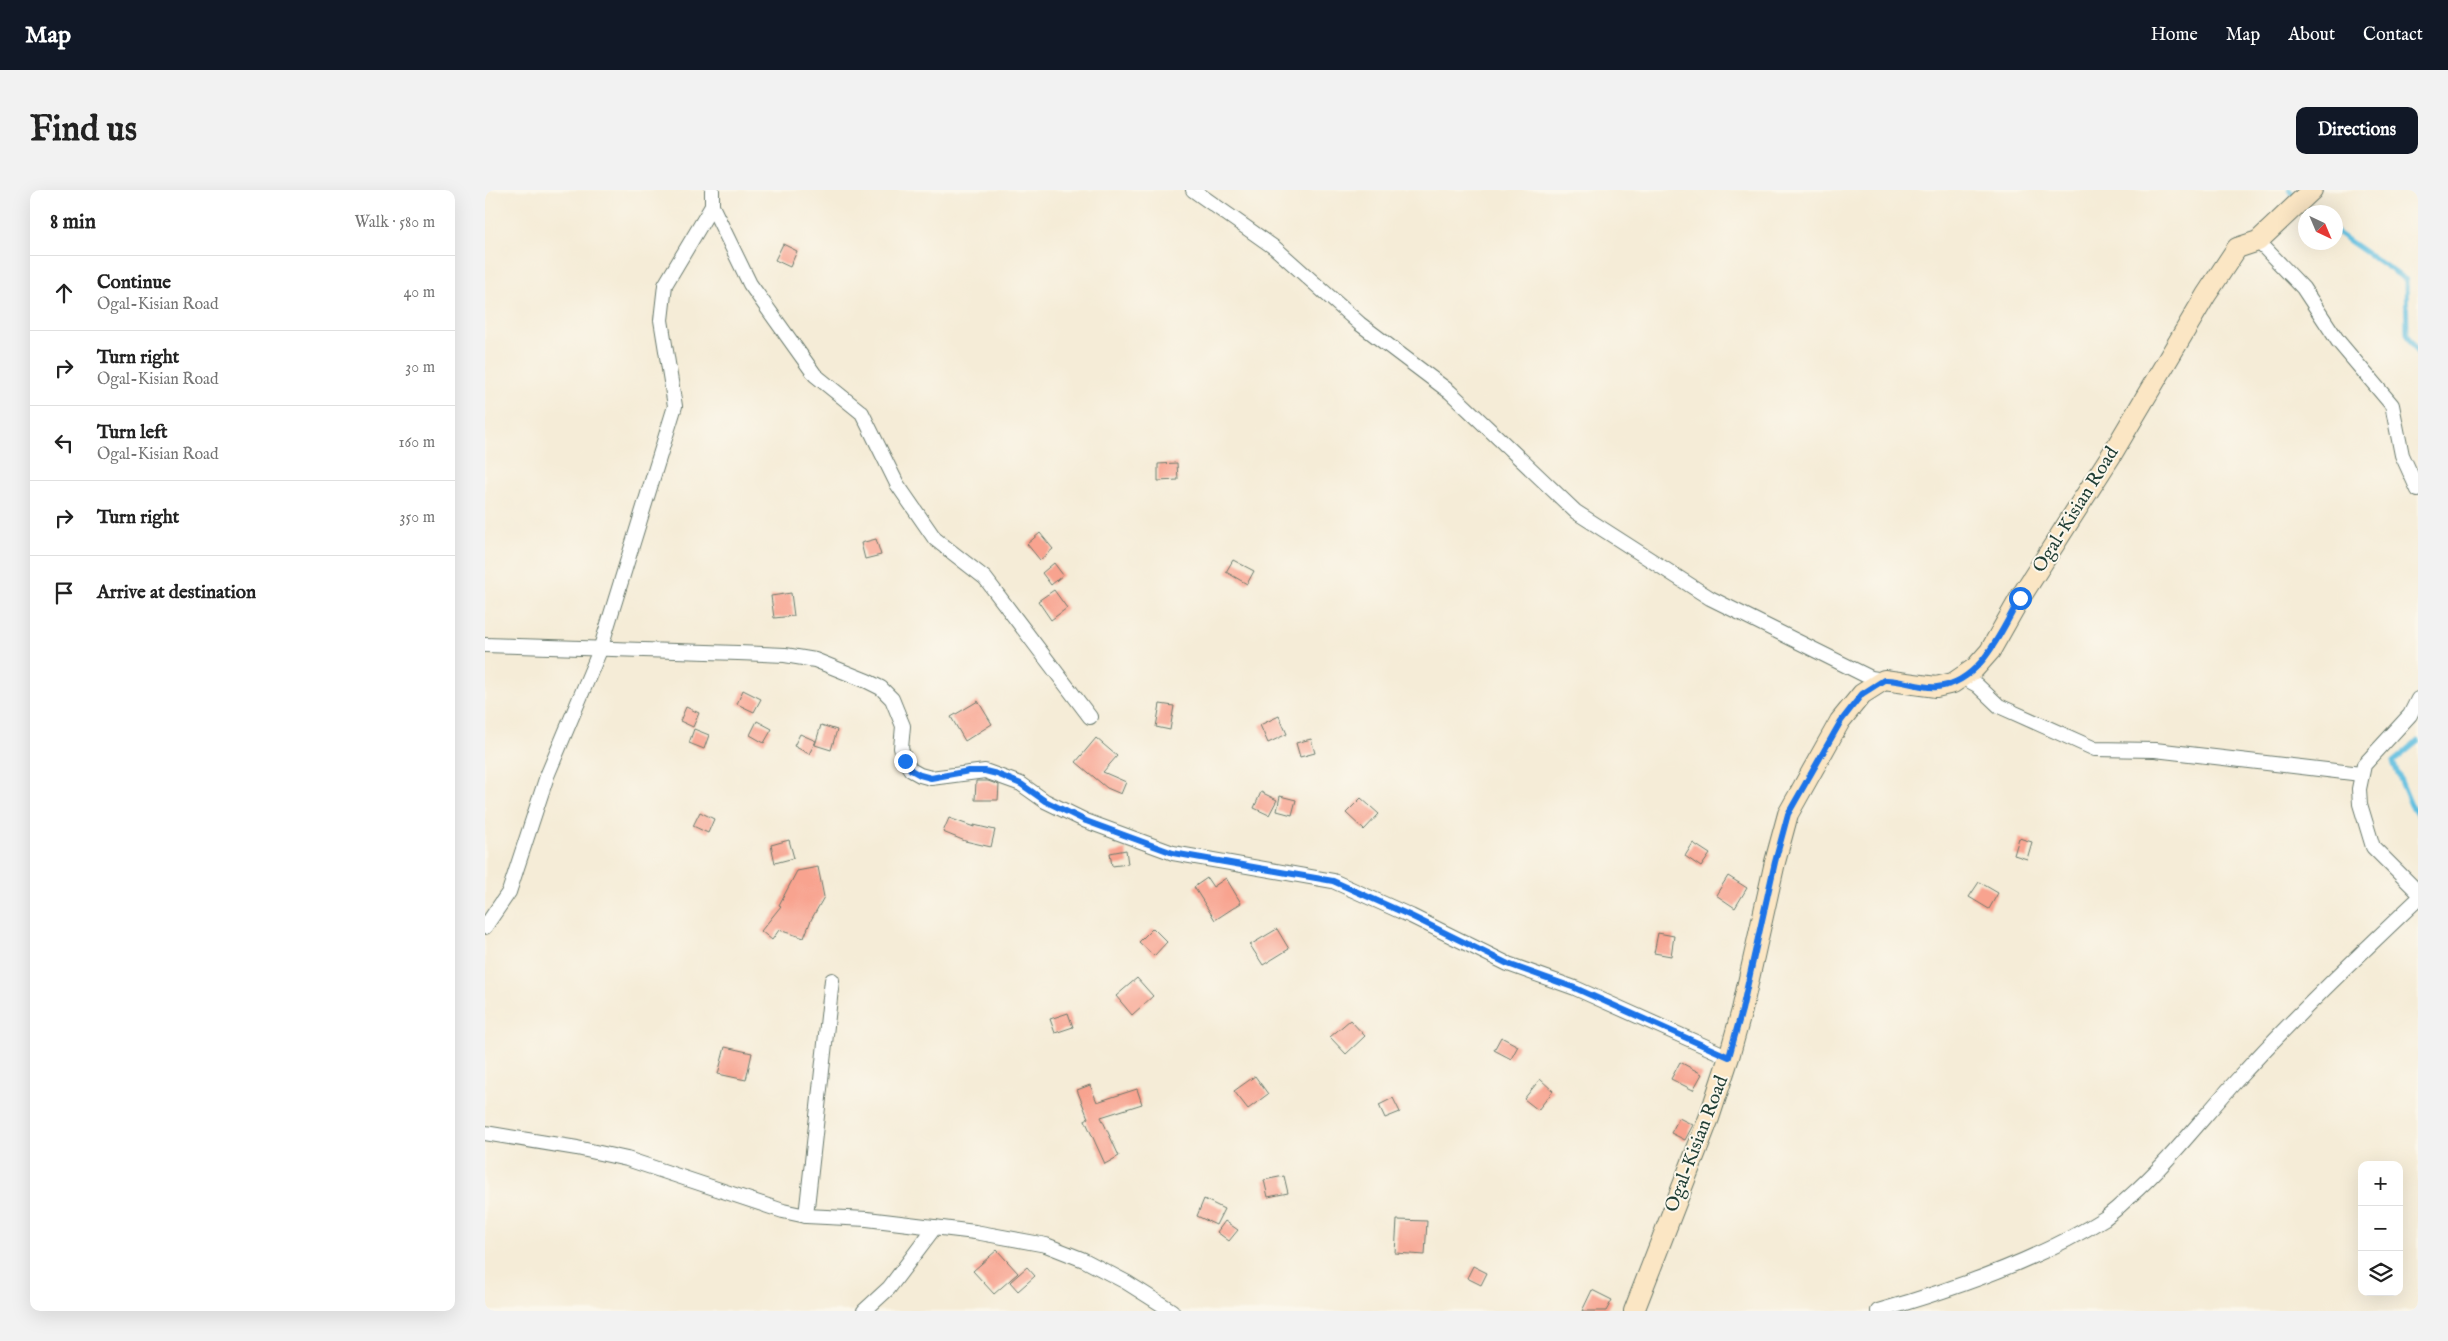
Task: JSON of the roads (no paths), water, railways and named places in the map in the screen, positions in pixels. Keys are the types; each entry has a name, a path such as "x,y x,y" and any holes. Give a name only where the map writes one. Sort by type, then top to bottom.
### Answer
{"main road":[{"name":"Ogal-Kisian Road","path":"1633,1311 1709,1118 1729,1057 1742,1010 1775,862 1788,814 1841,721 1862,694 1884,680 1936,687 1953,683 1990,651 2020,598 2112,454 2206,295 2237,248 2258,241 2311,192"}],"street":[{"path":"485,926 509,892 547,776 600,650 675,406 661,320 665,285 712,206 713,190"},
{"path":"1193,190 1275,248 1360,324 1450,392 1576,512 1710,598 1871,678 1884,680"},
{"path":"712,206 750,284 815,375 862,413 897,484 935,539 985,578 1090,717"},
{"path":"2258,241 2303,288 2338,341 2392,405 2402,456 2418,490"},
{"path":"485,645 785,655 815,660 881,688 892,699 903,726 901,748 905,761 911,770 920,775 931,778 985,771 1021,784 1045,801 1086,821 1173,853 1333,881 1411,916 1508,964 1575,988 1729,1057"},
{"path":"1962,677 1977,685 1999,706 2095,749 2155,750 2361,774"},
{"path":"2418,699 2410,715 2368,760 2361,774 2360,804 2373,847 2418,892"},
{"path":"1878,1311 1927,1297 1991,1273 2072,1237 2107,1217 2170,1158 2236,1081 2323,990 2418,899"},
{"path":"806,1216 832,980"},
{"path":"485,1133 577,1148 627,1160 774,1209 806,1216 867,1219 935,1227 1046,1245 1084,1260 1126,1282 1171,1311"},
{"path":"864,1311 889,1288 935,1227"}],"waterway":[{"path":"2289,190 2297,198"},
{"path":"2343,237 2406,280 2407,333 2418,354"},
{"path":"2418,741 2393,762 2411,805 2418,815"}]}
